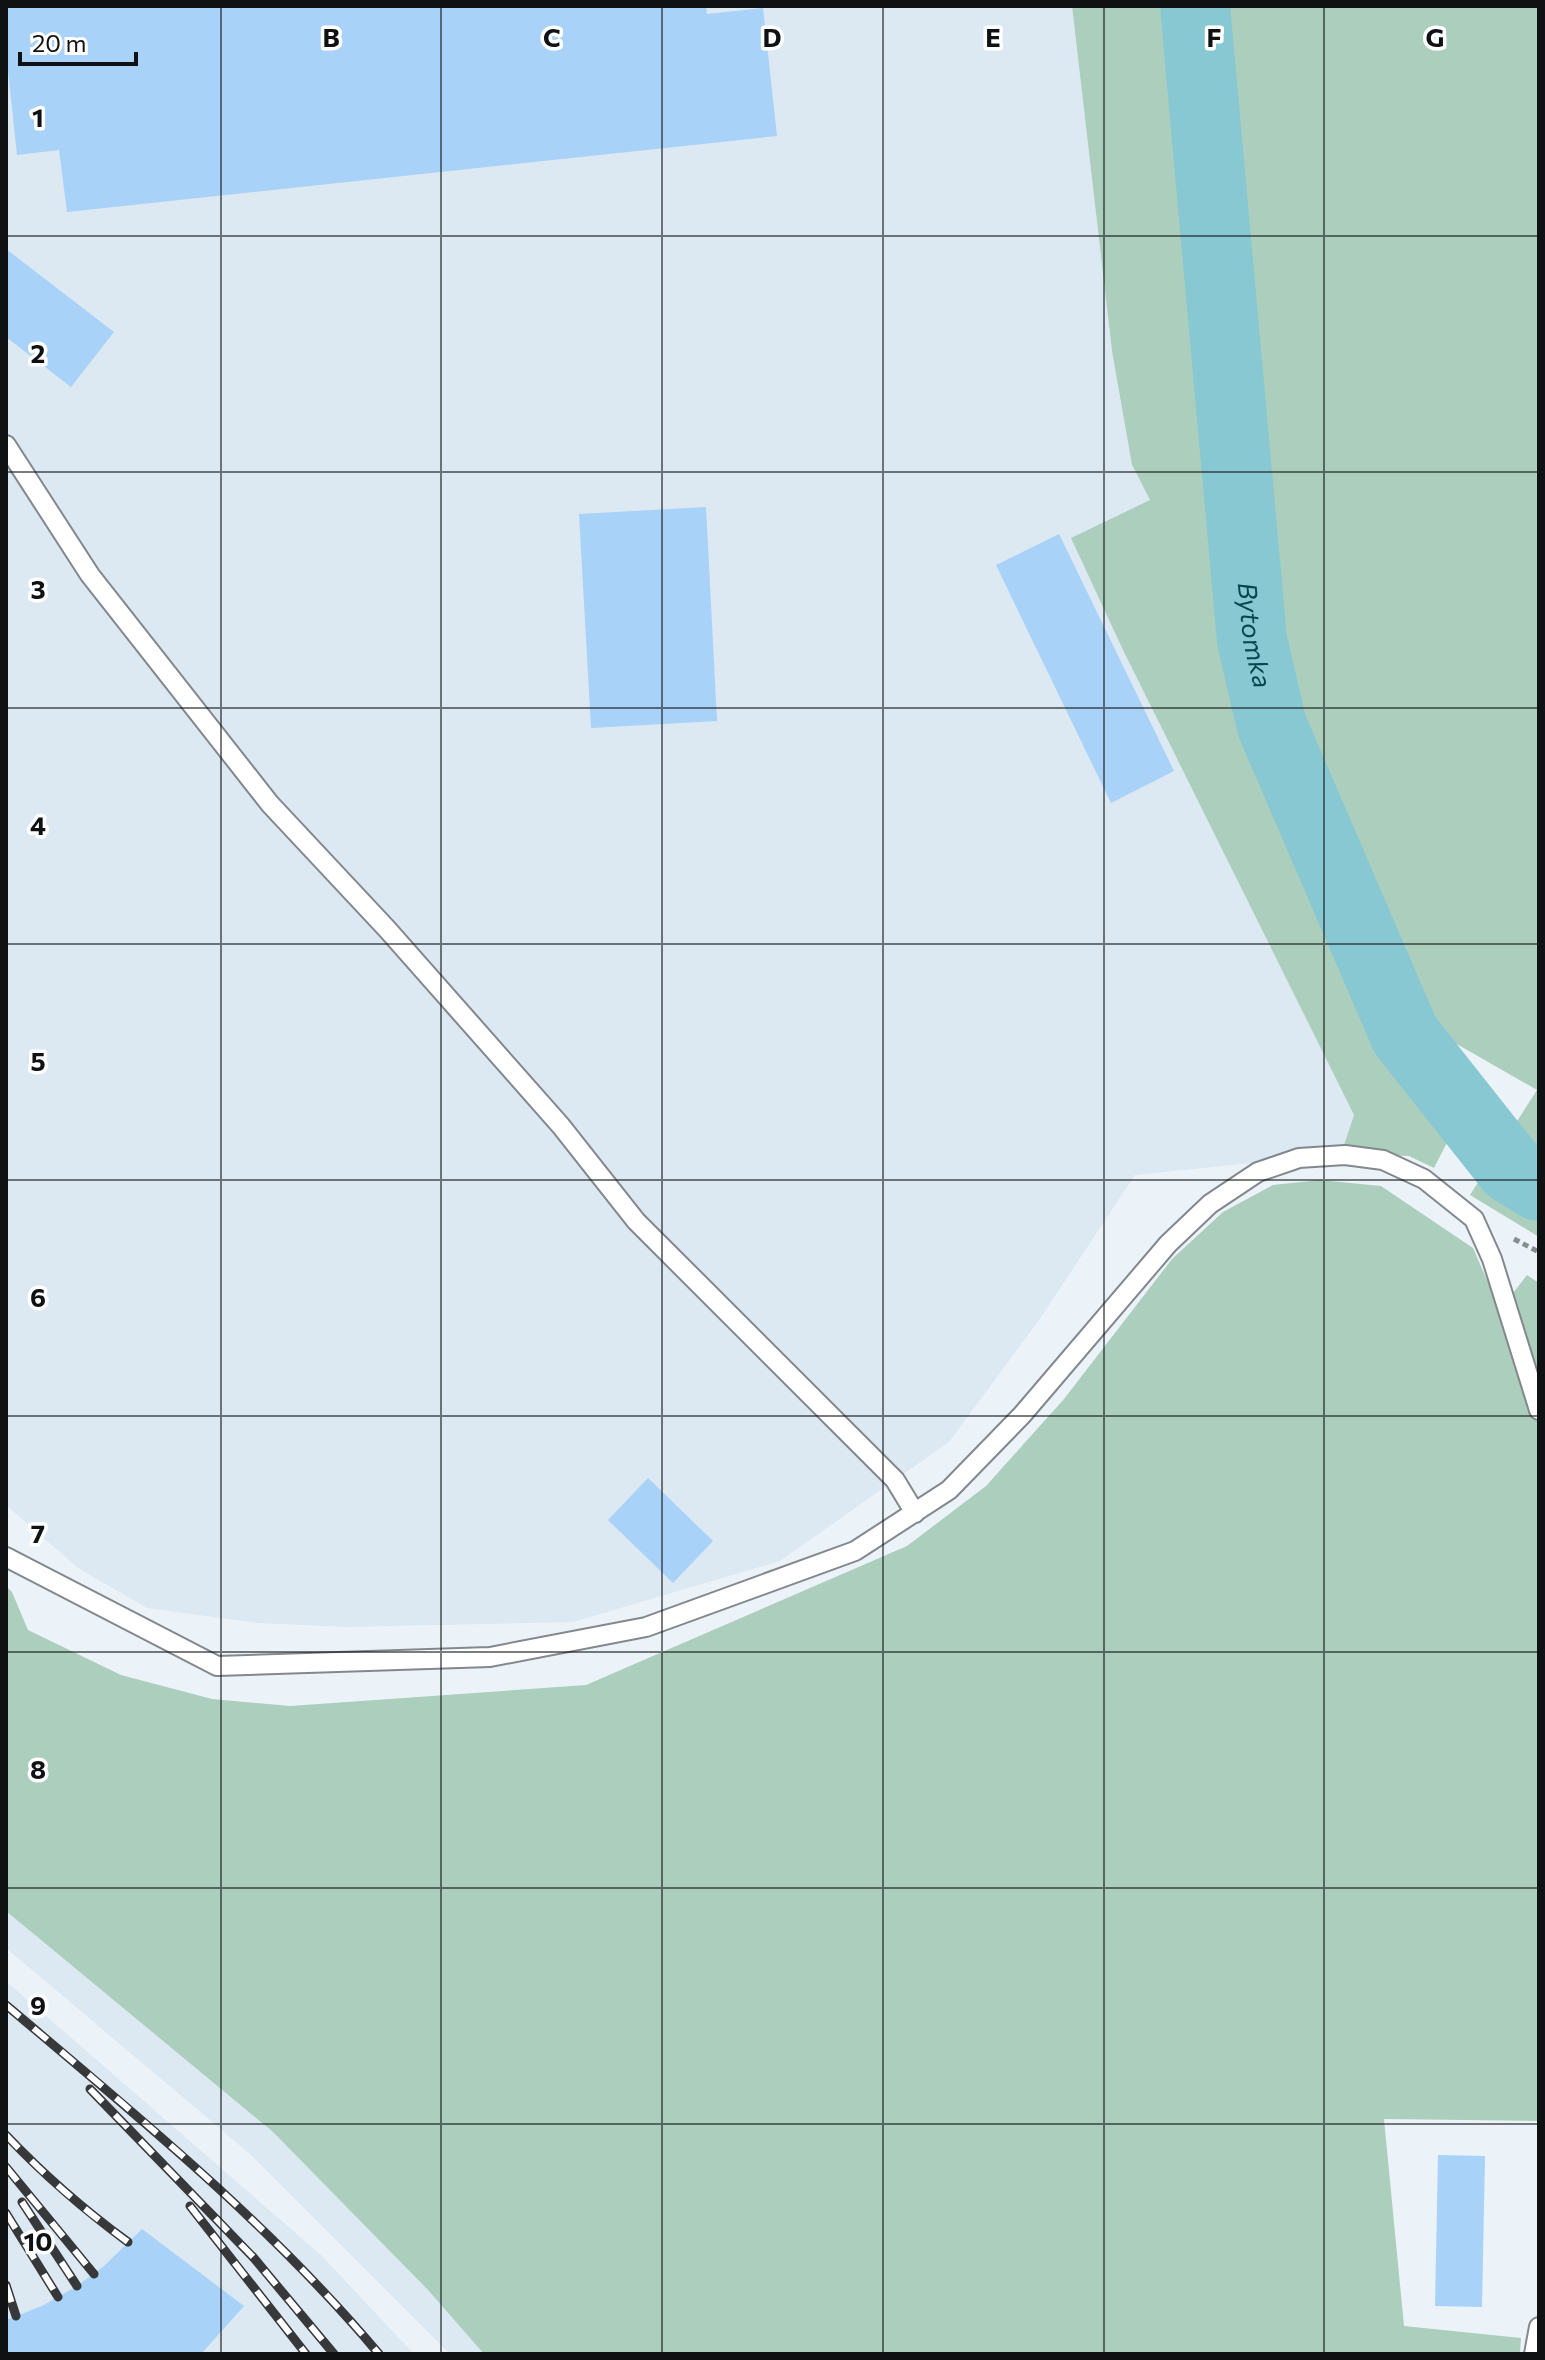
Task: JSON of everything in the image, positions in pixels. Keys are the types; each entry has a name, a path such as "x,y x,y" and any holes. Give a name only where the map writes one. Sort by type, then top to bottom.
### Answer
{"lane":[{"path":"6,445 90,575 270,804 387,929 561,1126 636,1221 895,1480 915,1513"},
{"path":"6,1557 217,1666 490,1657 646,1627 855,1551 949,1490 1022,1415 1168,1244 1210,1204 1258,1172 1299,1158 1345,1155 1383,1160 1424,1179 1474,1219 1492,1259 1539,1410"},
{"path":"1534,2354 1539,2327"}],"shaded area":[{"path":"6,6 1072,6 1112,351 1132,465 1150,501 1072,538 1123,650 1354,1115 1341,1154 1135,1175 1039,1320 949,1442 780,1561 573,1622 346,1627 258,1623 147,1608 78,1568 6,1505"},
{"path":"6,1911 273,2132 428,2290 484,2354 450,2354 250,2154 6,1948"},
{"path":"6,1981 322,2256 414,2354 6,2354"}],"green space":[{"path":"1072,6 1160,6 1228,654 1250,738 1408,1074 1457,1123 1434,1168 1409,1156 1341,1154 1354,1115 1123,650 1071,538 1150,500 1132,465 1112,351"},
{"path":"1215,6 1539,6 1539,1237 1470,1195 1537,1090 1441,1035 1312,767 1273,649 1272,574"},
{"path":"1320,1180 1381,1186 1473,1248 1500,1310 1527,1275 1539,1283 1539,2121 1384,2119 1404,2326 1521,2338 1520,2354 484,2354 428,2290 273,2132 6,1911 6,1586 12,1592 28,1630 121,1675 212,1699 290,1706 586,1685 907,1546 986,1486 1064,1399 1172,1259 1223,1212 1273,1185"}],"building":[{"path":"6,6 706,6 707,14 763,8 777,136 67,212 59,150 17,155 6,52"},
{"path":"6,249 114,332 71,387 6,337"},
{"path":"706,507 717,721 591,728 579,514"},
{"path":"1059,534 1174,771 1111,803 996,565"},
{"path":"648,1478 713,1541 673,1583 608,1520"},
{"path":"1438,2155 1485,2156 1482,2307 1435,2306"},
{"path":"142,2229 244,2306 201,2354 6,2354 6,2320 42,2306 77,2286 104,2266"}],"waterway":[{"name":"Bytomka","path":"1195,6 1252,640 1272,726 1405,1035 1511,1169 1539,1186"}],"railway":[{"path":"6,2005 152,2129 247,2215 337,2306 379,2354"},
{"path":"90,2089 253,2257 334,2354"},
{"path":"6,2135 64,2191 128,2242"},
{"path":"6,2167 94,2274"},
{"path":"22,2202 77,2286"},
{"path":"190,2206 306,2354"},
{"path":"6,2213 58,2297"},
{"path":"6,2285 16,2316"}]}
